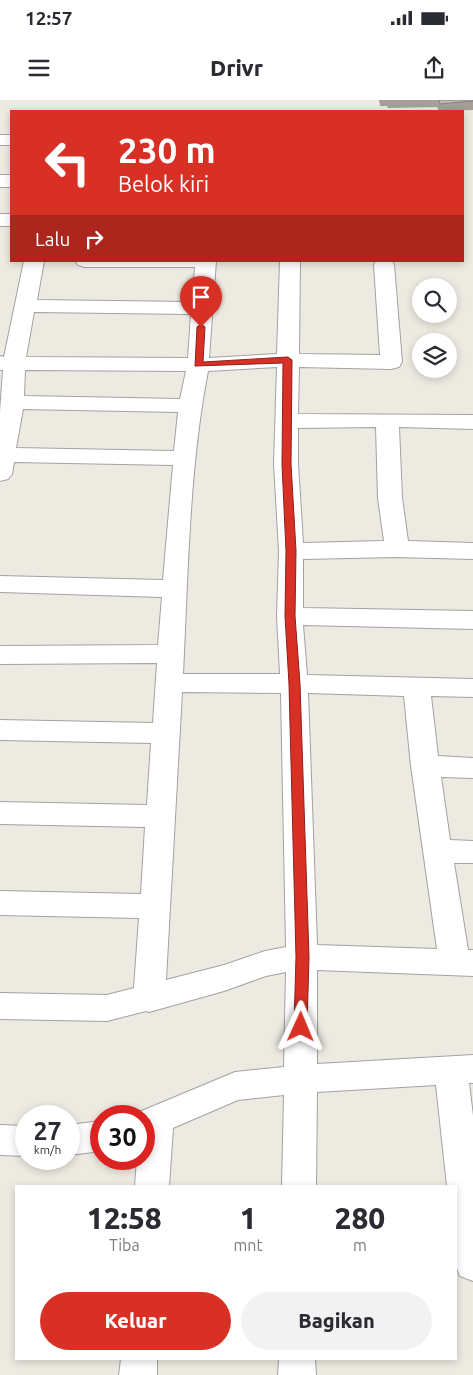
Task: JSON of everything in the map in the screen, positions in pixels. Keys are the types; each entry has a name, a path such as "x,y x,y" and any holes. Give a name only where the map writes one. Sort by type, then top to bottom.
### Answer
{"street":[{"path":"34,262 25,306 7,363 13,402 2,465 185,458"},
{"path":"149,999 174,590 190,406 198,364 206,262"},
{"path":"290,262 286,464 291,551 290,616 294,684 302,957 299,1185"},
{"path":"7,363 198,364 288,360 390,362 384,265"},
{"path":"25,306 202,308"},
{"path":"13,402 190,406"},
{"path":"287,421 387,420 473,422"},
{"path":"387,420 390,498 397,549"},
{"path":"291,551 397,549 473,551"},
{"path":"0,584 174,590"},
{"path":"290,616 473,620"},
{"path":"0,655 170,654"},
{"path":"168,682 473,688"},
{"path":"0,1006 107,1008 149,999 224,978 265,964 302,957 464,963 438,851 425,766 417,687"},
{"path":"0,730 165,734"},
{"path":"425,766 473,768"},
{"path":"0,813 159,816"},
{"path":"438,851 473,852"},
{"path":"0,904 154,906"},
{"path":"155,1120 235,1086 300,1079 462,1069 472,1242"},
{"path":"0,1140 15,1141"},
{"path":"152,1170 152,1185"},
{"path":"138,1375 139,1360"},
{"path":"297,1360 297,1375"}],"building":[{"path":"439,100 473,100 473,101 440,104"}],"route":[{"path":"201,327 198,364 288,360 286,464 291,551 290,616 294,684 302,957 301,1027"}]}
